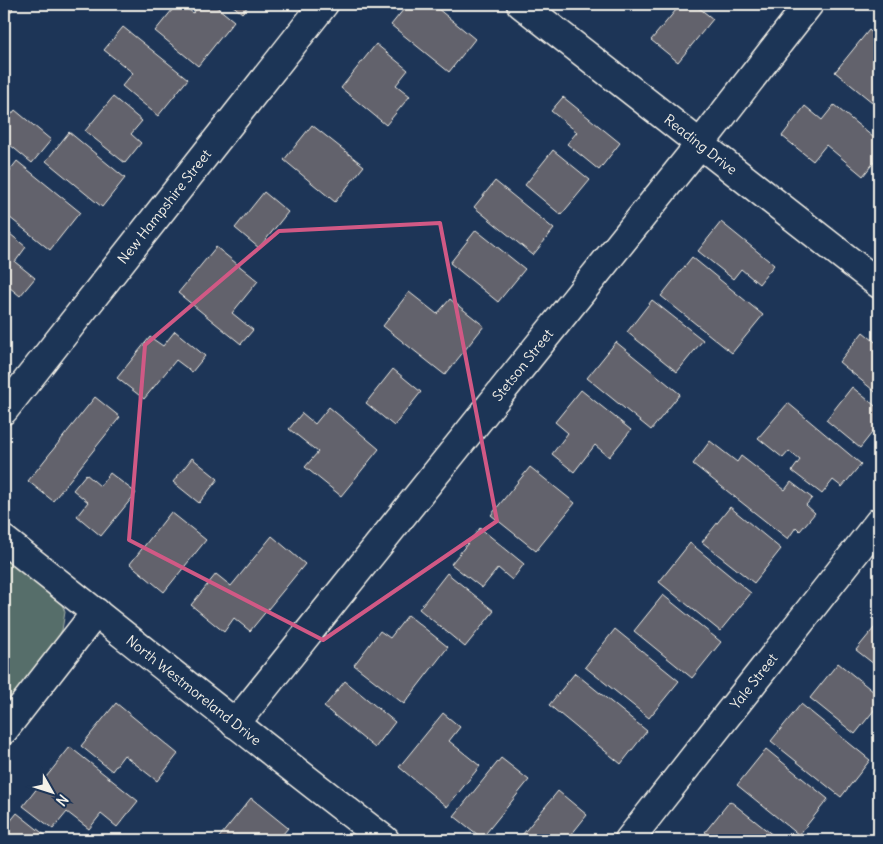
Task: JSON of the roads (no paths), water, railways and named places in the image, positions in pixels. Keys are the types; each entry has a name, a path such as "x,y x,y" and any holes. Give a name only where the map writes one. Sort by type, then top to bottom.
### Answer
{"street":[{"name":"New Hampshire Street","path":"4,410 324,4"},
{"name":"Reading Drive","path":"521,4 879,284"},
{"name":"Stetson Street","path":"236,724 700,144 808,4"},
{"name":"Yale Street","path":"630,840 879,522"},
{"name":"North Westmoreland Drive","path":"4,540 236,724 368,835"},
{"path":"4,730 96,612"}]}
